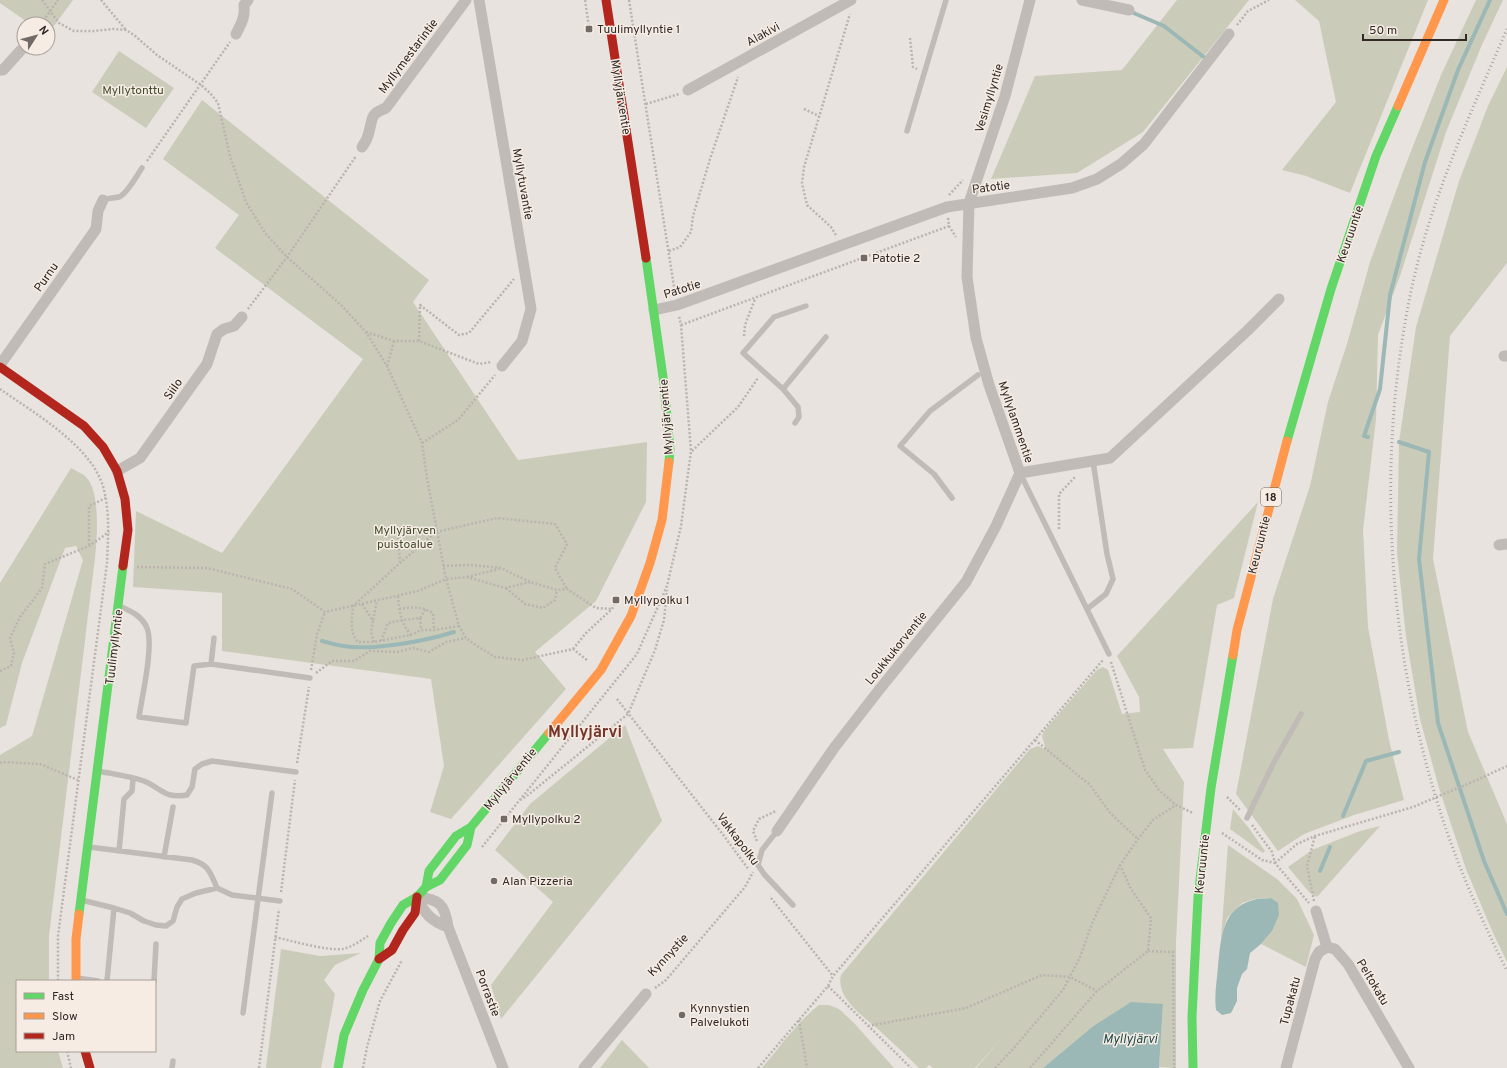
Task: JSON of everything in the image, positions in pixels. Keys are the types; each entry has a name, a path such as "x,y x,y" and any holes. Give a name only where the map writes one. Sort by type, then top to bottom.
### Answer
{"main road":[{"name":"Myllyjärventie","path":"426,887 429,871 451,842 456,836 471,827 601,670 631,616 650,563 662,520 670,450 664,384 606,0"},
{"name":"Keuruuntie","path":"1193,1068 1192,1017 1198,897 1211,788 1237,630 1278,470 1331,289 1376,156 1444,0"},
{"name":"Tuulimyllyntie","path":"0,366 84,426 103,447 117,471 125,499 128,530 76,939 76,980"},
{"name":"Myllyjärventie","path":"338,1068 344,1035 363,990 379,959 380,943 391,923 403,905 417,897 426,887 440,880 467,845 471,827"},
{"name":"Myllyjärventie","path":"379,959 392,950 403,930 415,914 417,897"},
{"path":"85,1052 90,1068"}],"street":[{"path":"236,34 245,15 244,5 248,0"},
{"name":"Myllymestarintie","path":"362,147 369,133 370,120 376,112 386,108 466,0"},
{"name":"Myllytuvantie","path":"479,0 531,309 522,342 505,362"},
{"name":"Vesimyllyntie","path":"969,203 1005,96 1030,0"},
{"path":"1082,0 1129,10"},
{"name":"Alakivi","path":"688,90 852,4"},
{"name":"Patotie","path":"654,310 677,305 947,207 1072,188 1097,178 1121,164 1144,144 1229,34"},
{"path":"0,70 3,70 10,64 16,56"},
{"name":"Purnu","path":"0,366 96,229 98,211 103,200"},
{"name":"Myllylammentie","path":"969,203 967,277 976,338 989,385 1020,473 1110,458 1248,330 1279,299"},
{"name":"Siilo","path":"117,471 140,458 207,364 217,334 224,329 234,326 242,317"},
{"name":"Loukkukorventie","path":"777,831 834,748 966,582 996,526 1020,473"},
{"path":"417,897 424,911 439,923 448,926"},
{"name":"Porrastie","path":"417,897 432,898 440,904 447,915 448,926 503,1068"},
{"path":"1316,911 1328,947"},
{"name":"Tupakatu","path":"1286,1068 1314,959 1319,952 1328,947"},
{"name":"Peltokatu","path":"1328,947 1335,949 1348,964 1409,1068"},
{"name":"Kynnystie","path":"584,1068 646,994"}],"lane":[{"path":"907,131 946,0"},
{"path":"103,200 118,197 124,194 142,168"},
{"path":"794,423 799,417 798,407 783,389 743,353 774,317 806,306"},
{"path":"783,389 826,337"},
{"path":"952,498 934,474 900,446 930,411 978,375"},
{"path":"1087,609 1106,594 1113,579 1107,554 1093,462"},
{"path":"1020,473 1109,654"},
{"path":"119,606 132,611 142,619 148,629 150,645 139,716 186,723 194,666 212,664 310,678"},
{"path":"212,664 214,638"},
{"path":"1247,818 1273,764 1301,714"},
{"path":"98,771 144,781 163,792 178,796 187,794 192,787 195,769 202,764 212,762 296,772"},
{"path":"119,851 124,800 132,791 133,779"},
{"path":"243,1013 272,793"},
{"path":"164,857 173,808"},
{"path":"777,831 762,850 758,865 764,874 793,905"},
{"path":"88,847 192,860 202,863 210,871 217,888"},
{"path":"81,900 114,908 130,913 144,921 156,925 166,926 173,921 177,907 182,899 196,893 217,888 232,895 280,901"},
{"path":"107,980 114,908"},
{"path":"154,980 156,944"},
{"path":"172,1068 173,1061"}],"path":[{"path":"42,0 60,23 74,31 113,29 126,30"},
{"path":"47,16 58,0"},
{"path":"101,0 126,30 157,55 201,85 218,103 230,156 246,202 265,234 287,257 341,305 366,332 387,366 422,443 443,566 459,626 466,638 495,657 522,660 573,649 586,633 612,609 616,600"},
{"path":"585,0 590,34"},
{"path":"629,0 681,325 949,226"},
{"path":"1229,34 1248,11 1269,0"},
{"path":"836,234 831,227 807,205 802,183 804,167 852,4"},
{"path":"142,168 236,34"},
{"path":"910,38 913,68 924,72"},
{"path":"669,251 680,247 691,232 693,216 710,159 739,74"},
{"path":"646,104 688,90"},
{"path":"804,109 819,116"},
{"path":"242,317 287,257 362,147"},
{"path":"419,341 420,305 459,335 470,333 524,266"},
{"path":"743,353 745,325 755,298"},
{"path":"366,332 394,341 419,341 479,364 505,362"},
{"path":"387,366 394,341"},
{"path":"422,443 458,420 505,362"},
{"path":"691,451 738,407 763,371"},
{"path":"0,389 70,440 88,457 100,478 106,498 109,532 107,563 58,936 58,980"},
{"path":"1059,530 1059,494 1079,472 1093,462"},
{"path":"89,546 89,506 106,498"},
{"path":"459,626 434,630 420,630 412,635 374,642 358,642 354,637 352,621 353,606 400,562 436,532 497,518 555,524 567,544 555,568 567,589 596,608 612,609"},
{"path":"0,671 11,666 14,653 10,638 20,617 42,588 45,564 89,546 109,532"},
{"path":"398,534 400,562"},
{"path":"107,563 124,566 207,568 292,589 324,612 418,592 446,579 467,578 501,568"},
{"path":"443,566 471,565 501,568 530,582 556,590 567,589"},
{"path":"467,578 505,588 525,604 543,608 555,600 556,590"},
{"path":"505,588 530,582"},
{"path":"518,801 528,795 628,714 655,650 664,620 667,586"},
{"path":"398,596 399,609 404,627 412,635"},
{"path":"374,642 372,632 377,600"},
{"path":"362,604 373,621"},
{"path":"399,609 415,606 433,613 434,630"},
{"path":"420,630 420,618 426,609"},
{"path":"380,641 388,623 420,618"},
{"path":"310,678 332,661 354,661 370,651 397,652 413,648 429,652 446,642 466,638"},
{"path":"573,649 588,661"},
{"path":"758,1068 828,986 833,976 1109,654"},
{"path":"1109,654 1145,770 1159,790 1176,805 1194,814"},
{"name":"Vakkapolku","path":"617,699 757,879"},
{"path":"1035,740 1090,785 1111,814 1138,839"},
{"path":"0,763 40,764 78,780"},
{"path":"1275,863 1296,844 1315,836 1413,807 1463,787 1507,766"},
{"path":"995,1068 1014,1049 1063,990 1080,957 1092,921 1120,865 1153,820 1176,805"},
{"path":"1218,831 1262,860 1275,863 1316,911"},
{"path":"1315,836 1307,866 1316,911"},
{"path":"1120,865 1131,889 1150,918 1148,951"},
{"name":"Kynnystie","path":"646,994 666,980 745,887 752,873"},
{"path":"767,892 833,976"},
{"path":"259,1068 275,937 320,947 342,949 359,943 370,934"},
{"path":"1030,1068 1097,991 1148,951 1173,952 1174,1068"},
{"path":"363,1068 367,1047 380,1001 405,955"},
{"path":"868,1026 966,1008 1042,975 1070,977 1097,991"},
{"path":"828,986 911,1068"},
{"path":"799,1020 807,1068"},
{"path":"67,1052 71,1068"}],"green space":[{"path":"0,0 73,0 56,23 56,16 19,16 0,3"},
{"path":"1177,0 1249,0 1143,132 1077,173 991,179 1035,76 1122,70"},
{"path":"1295,0 1428,0 1350,193 1306,176 1282,170 1336,102 1319,21"},
{"path":"1476,0 1503,0 1481,47 1446,132 1401,273 1378,335 1376,419 1363,530 1368,627 1389,740 1404,800 1354,815 1304,834 1278,851 1236,794 1273,599 1310,486 1328,402 1347,344 1370,262 1404,169 1441,75"},
{"name":"Myllytonttu","path":"119,51 174,88 146,128 92,92"},
{"path":"1507,67 1507,263 1450,336 1433,559 1468,732 1507,824 1507,962 1466,869 1439,788 1420,719 1406,637 1397,552 1399,442 1416,327 1459,181 1488,106"},
{"name":"Myllyjärven puistoalue","path":"202,100 429,280 413,302 518,460 647,442 646,502 596,601 535,652 566,689 451,819 430,812 444,766 431,679 222,651 222,593 133,587 136,511 222,553 363,359 215,248 239,215 163,159"},
{"path":"71,468 85,476 94,492 97,515 97,539 49,936 49,980 16,980 16,1052 58,1052 63,1068 0,1068 0,755 32,736 83,560 76,546 65,548 22,663 6,725 0,728 0,583"},
{"path":"1258,502 1234,598 1217,605 1193,748 1163,749 1184,782 1176,942 1176,1068 1159,1067 1163,1004 1092,1027 1043,1068 976,1068 1002,1038 975,1068 933,1068 929,1065 926,1068 919,1068 860,1014 847,1000 840,984 841,975 1030,749 1038,746 1044,749 1045,746 1042,736 1044,731 1097,670 1103,667 1108,670 1122,714 1140,712 1139,697 1117,656"},
{"path":"625,725 662,821 501,1019 491,985 553,902 495,850 530,804"},
{"path":"1233,809 1265,851 1263,853 1230,829"},
{"path":"1380,826 1317,897 1309,892 1288,867 1312,850 1360,831"},
{"path":"1228,845 1277,879 1297,899 1314,935 1306,967 1261,944 1272,931 1271,898 1254,899 1242,903 1227,918 1221,939"},
{"path":"281,949 320,956 361,953 335,965 324,980 335,994 321,1068 266,1068"},
{"path":"819,1005 829,1005 839,1009 855,1024 894,1068 762,1068 797,1026"},
{"path":"622,1040 649,1068 600,1068"}],"water":[{"path":"1271,898 1278,903 1279,915 1272,931 1261,944 1250,953 1247,969 1242,974 1237,988 1237,1001 1231,1013 1222,1015 1216,1010 1215,993 1220,946 1225,927 1234,910 1242,904 1255,899"},
{"name":"Myllyjärvi","path":"1131,1002 1163,1004 1159,1068 1043,1068 1092,1027"}],"waterway":[{"path":"1368,437 1364,436 1380,389 1390,295 1425,162 1458,70 1490,0"},
{"path":"1129,11 1164,26 1205,58"},
{"path":"1399,442 1429,452 1419,559 1438,723 1484,861 1507,914"},
{"path":"322,641 335,645 355,647 384,646 414,642 454,632"},
{"path":"1343,816 1366,761 1399,752"},
{"path":"1320,871 1330,847"}],"railway":[{"path":"1507,29 1454,154 1421,249 1401,346 1394,410 1391,476 1392,542 1397,607 1406,672 1419,736 1436,798 1459,864 1507,971"}],"traffic: fast":[{"path":"1287,441 1331,289 1376,156 1398,106"},
{"path":"646,258 664,384 670,450 669,462"},
{"path":"79,914 123,566"},
{"path":"1193,1068 1192,1017 1198,897 1211,788 1233,655"},
{"path":"338,1068 344,1035 363,990 379,959 380,943 391,923 403,905 417,897 426,887 429,871 456,836 471,827 549,733"},
{"path":"426,887 440,880 467,845 471,827"}],"traffic: slow":[{"path":"1398,106 1444,0"},
{"path":"1233,655 1237,630 1287,441"},
{"path":"549,733 601,670 631,616 650,563 662,520 669,462"},
{"path":"76,980 76,939 79,914"}],"traffic: jam":[{"path":"606,0 646,258"},
{"path":"0,367 84,426 103,447 117,471 125,499 128,530 123,566"},
{"path":"379,959 392,950 403,930 415,913 417,897"},
{"path":"85,1052 90,1068"}],"place":[{"name":"Tuulimyllyntie 1","path":"589,29"},
{"name":"Patotie 2","path":"864,258"},
{"name":"Myllypolku 1","path":"616,600"},
{"name":"Myllypolku 2","path":"504,819"},
{"name":"Alan Pizzeria","path":"494,881"},
{"name":"Kynnystien Palvelukoti","path":"682,1015"}],"district":[{"name":"Myllyjärvi","path":"585,731"}]}
